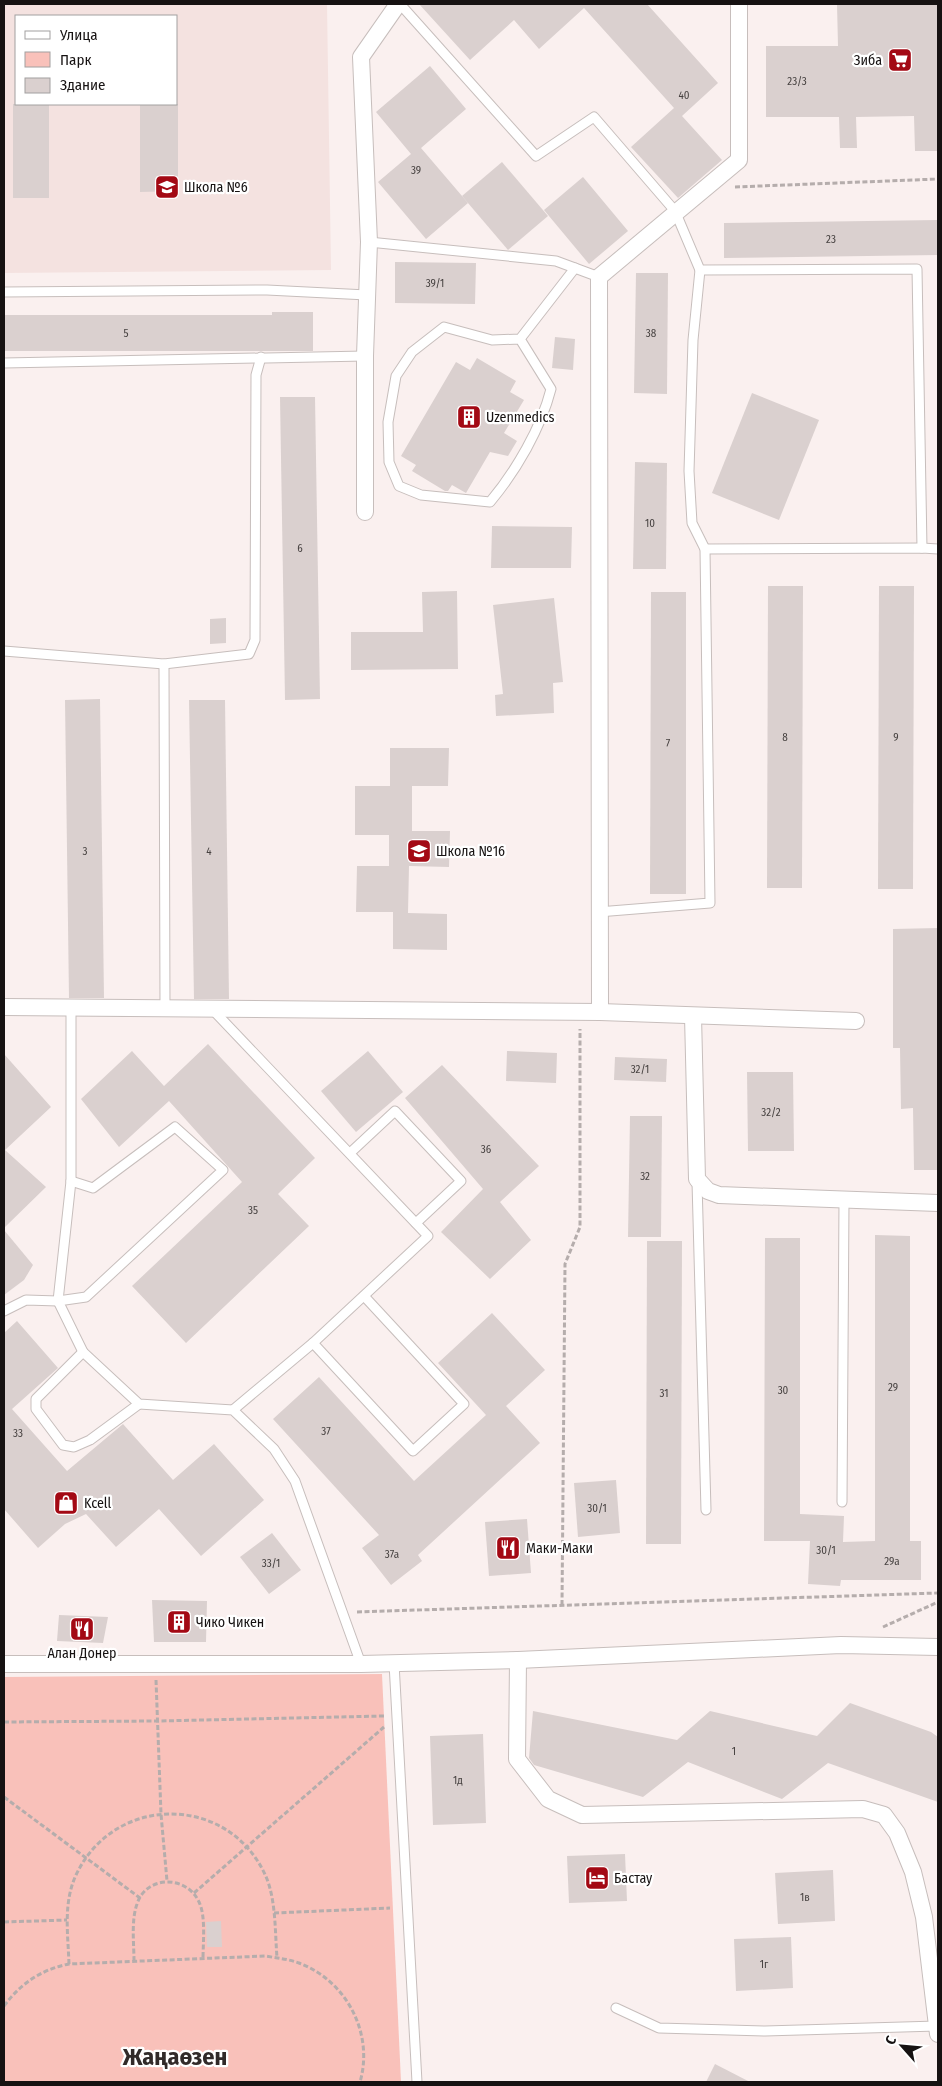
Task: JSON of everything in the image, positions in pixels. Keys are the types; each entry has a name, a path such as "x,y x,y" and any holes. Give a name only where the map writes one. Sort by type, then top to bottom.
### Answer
{"street":[{"path":"365,512 365,356 369,242 361,56 399,4"},
{"path":"600,1012 598,912 599,277 739,160 739,4"},
{"path":"4,1007 580,1011 856,1021"},
{"path":"693,1016 697,1179 708,1190 719,1195 938,1203"},
{"path":"4,1664 361,1664 518,1660 841,1646 938,1647"},
{"path":"518,1660 517,1759 548,1799 582,1815 863,1809 884,1816 897,1833 913,1872 924,1917 937,2030"}],"lane":[{"path":"399,4 536,156 594,117 676,211 700,270 693,340 689,471 692,523 705,549 710,902 598,912"},
{"path":"369,242 556,261 599,277"},
{"path":"520,339 575,268"},
{"path":"700,270 917,269 922,548"},
{"path":"4,292 266,290 367,295"},
{"path":"444,327 492,340 520,339 551,389 545,412 501,490 490,502 421,495 399,486 389,462 388,422 396,376 412,352 444,327"},
{"path":"4,363 365,356"},
{"path":"4,651 164,664 249,654 255,640 256,376 261,357"},
{"path":"705,549 938,549"},
{"path":"164,664 165,1008"},
{"path":"71,1008 71,1181 58,1301 83,1352 139,1404 233,1410 274,1449 295,1481 361,1664"},
{"path":"212,1009 428,1236 313,1344 233,1410"},
{"path":"350,1153 395,1111 448,1167 461,1181 416,1223"},
{"path":"4,1312 26,1300 58,1301 86,1297 223,1170 175,1127 93,1188 71,1181"},
{"path":"697,1179 706,1510"},
{"path":"842,1502 844,1201"},
{"path":"313,1344 413,1451 464,1404 364,1296"},
{"path":"83,1352 36,1399 36,1410 63,1445 74,1448 90,1440 139,1404"},
{"path":"394,1663 417,2082"},
{"path":"616,2008 659,2028 765,2031 937,2030"}],"path":[{"path":"734,187 938,179"},
{"path":"562,1605 565,1264 580,1227 580,1011"},
{"path":"343,1613 938,1593"},
{"path":"876,1630 938,1602"},
{"path":"156,1664 161,1814 167,1882"},
{"path":"4,1722 397,1716"},
{"path":"194,1893 397,1716"},
{"path":"4,1797 140,1898"},
{"path":"69,1964 67,1920 70,1892 86,1858 103,1838 116,1829 130,1822 161,1814 194,1816 210,1822 225,1829 246,1847 260,1865 267,1880 274,1913 277,1958"},
{"path":"134,1961 135,1914 140,1898 143,1892 152,1885 167,1882 185,1885 194,1893 200,1903 204,1959"},
{"path":"274,1913 390,1908"},
{"path":"4,1922 67,1920"},
{"path":"4,2006 21,1987 33,1978 69,1964 277,1958 299,1963 315,1970 329,1980 351,2007 363,2039 364,2057 360,2082"}],"shaded area":[{"name":"Школа №6","path":"4,4 327,4 331,270 4,273"}],"green space":[{"path":"382,1674 401,2082 4,2082 4,1677"}],"building":[{"path":"419,4 647,4 718,83 682,116 722,160 678,198 631,147 674,108 584,8 539,49 514,20 470,60"},
{"path":"837,4 938,4 938,151 915,151 914,116 856,117 857,148 840,148 839,117 766,117 766,46 838,46"},
{"path":"430,66 466,109 421,148 468,203 426,239 378,182 411,154 376,112"},
{"path":"13,104 49,105 49,198 13,198"},
{"path":"140,105 178,105 178,191 140,192"},
{"path":"502,162 548,216 508,250 462,196"},
{"path":"583,177 628,231 589,264 544,210"},
{"path":"938,220 938,255 724,258 724,223"},
{"path":"395,262 476,263 475,304 395,303"},
{"path":"636,273 668,273 667,394 634,393"},
{"path":"272,312 313,312 313,351 4,351 4,315 272,315"},
{"path":"555,337 575,339 573,370 552,368"},
{"name":"Uzenmedics","path":"477,358 516,381 510,392 524,400 504,433 517,441 508,456 490,452 466,493 452,485 448,491 445,491 412,471 416,465 401,456 456,362 470,370"},
{"path":"752,393 819,420 779,520 712,493"},
{"path":"280,397 315,397 320,699 285,700"},
{"path":"635,462 667,463 666,569 633,569"},
{"path":"492,526 572,527 571,568 491,568"},
{"path":"768,586 803,586 802,888 767,888"},
{"path":"879,586 914,586 913,889 878,889"},
{"path":"457,591 458,669 351,670 351,632 423,632 422,592"},
{"path":"651,592 686,592 686,894 650,894"},
{"path":"554,598 563,682 553,683 554,713 496,716 495,695 503,694 493,605"},
{"path":"226,618 226,643 210,644 210,619"},
{"path":"100,699 104,998 69,998 65,700"},
{"path":"189,700 225,700 229,999 194,999"},
{"name":"Школа №16","path":"390,748 449,748 448,786 412,786 412,831 450,831 449,867 409,866 408,913 447,914 447,950 393,949 393,912 356,912 357,866 389,866 389,835 355,835 355,786 390,786"},
{"path":"938,928 938,1170 914,1170 913,1108 901,1109 900,1048 893,1048 893,929"},
{"path":"208,1044 315,1158 278,1194 309,1226 186,1343 132,1286 242,1182 169,1101 119,1147 81,1099 132,1051 164,1086"},
{"path":"368,1051 403,1092 356,1132 321,1091"},
{"path":"507,1051 557,1053 556,1083 506,1081"},
{"path":"4,1054 51,1107 5,1150 46,1187 4,1228"},
{"path":"615,1057 667,1059 666,1082 614,1080"},
{"path":"442,1065 539,1166 500,1202 531,1240 490,1279 441,1232 483,1189 405,1098"},
{"path":"747,1072 793,1072 794,1151 748,1151"},
{"path":"630,1116 662,1116 661,1237 628,1237"},
{"path":"4,1230 33,1265 24,1280 4,1295"},
{"path":"875,1235 910,1236 910,1541 921,1541 921,1580 841,1580 840,1586 808,1584 810,1541 764,1541 765,1238 800,1238 800,1514 844,1516 843,1542 875,1541"},
{"path":"647,1241 682,1241 681,1544 646,1544"},
{"path":"492,1313 545,1370 506,1406 540,1443 418,1555 422,1561 391,1585 362,1548 379,1535 273,1419 319,1377 414,1481 486,1415 438,1363"},
{"path":"17,1321 58,1368 12,1409 67,1471 123,1424 173,1480 214,1444 264,1500 201,1556 159,1509 116,1547 86,1514 65,1524 38,1548 4,1509 4,1333"},
{"path":"616,1480 620,1533 578,1537 574,1483"},
{"name":"Маки-Маки","path":"527,1519 531,1573 489,1576 485,1522"},
{"path":"272,1533 301,1570 269,1594 240,1557"},
{"name":"Чико Чикен","path":"152,1600 207,1601 206,1642 154,1642"},
{"name":"Алан Донер","path":"59,1615 108,1617 103,1643 57,1641"},
{"path":"850,1703 931,1732 938,1737 938,1802 828,1763 782,1799 688,1762 643,1797 534,1765 529,1758 533,1711 677,1740 710,1711 817,1736"},
{"path":"483,1734 486,1823 433,1825 430,1736"},
{"name":"Бастау","path":"625,1854 627,1901 569,1903 567,1856"},
{"path":"833,1870 835,1921 778,1924 775,1873"},
{"path":"221,1921 222,1947 207,1947 206,1922"},
{"path":"791,1937 793,1988 736,1991 734,1939"},
{"path":"715,2064 750,2082 706,2082"}],"place":[{"name":"Зиба","path":"900,60"},
{"name":"Школа №6","path":"167,187"},
{"name":"Uzenmedics","path":"469,417"},
{"name":"Школа №16","path":"419,851"},
{"name":"Kcell","path":"66,1503"},
{"name":"Маки-Маки","path":"508,1548"},
{"name":"Чико Чикен","path":"179,1622"},
{"name":"Алан Донер","path":"82,1629"},
{"name":"Бастау","path":"597,1878"}],"district":[{"name":"Жаңаөзен","path":"175,2057"}]}
